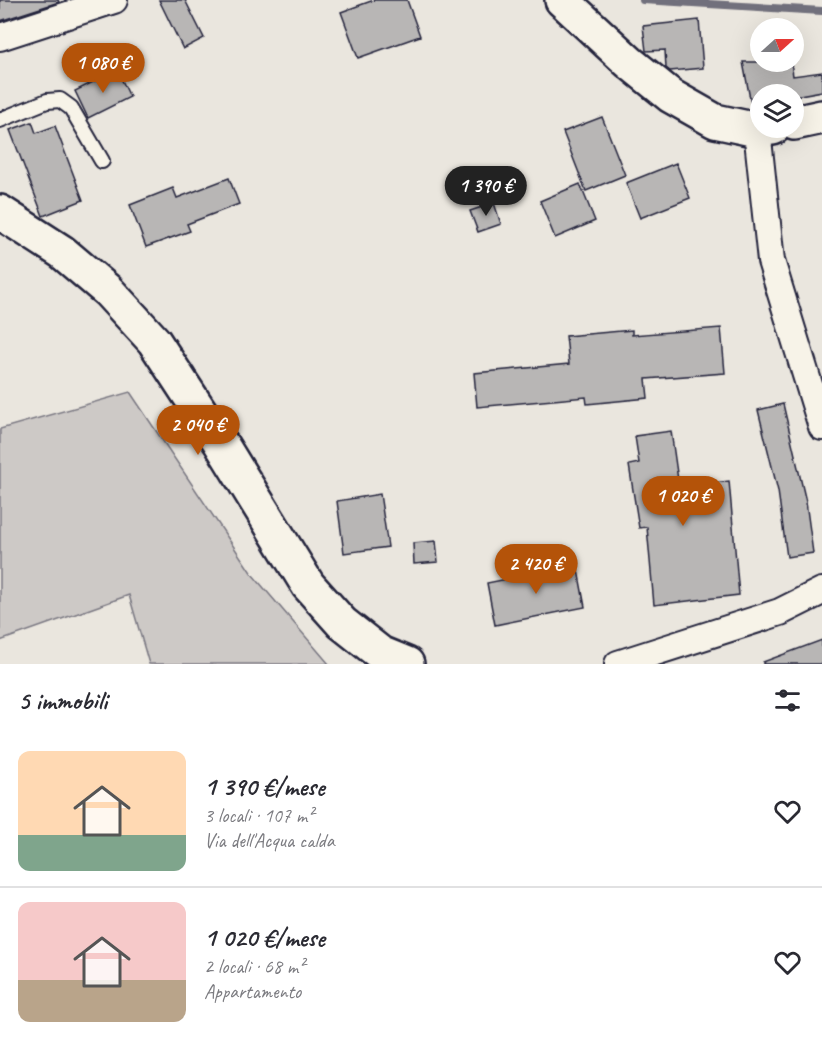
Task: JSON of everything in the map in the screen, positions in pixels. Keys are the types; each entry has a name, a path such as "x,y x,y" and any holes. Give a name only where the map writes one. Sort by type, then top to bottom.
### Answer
{"street":[{"path":"0,37 114,0"},
{"path":"562,0 629,62 671,96 715,121 750,127"},
{"path":"804,121 822,117"},
{"path":"765,138 771,261 822,427"},
{"path":"0,212 62,252 108,291 154,341 220,442 308,585 342,623 380,653 407,664"},
{"path":"618,664 780,612 822,591"}],"lane":[{"path":"0,120 47,101 60,100 71,108 102,161"}],"shaded area":[{"path":"130,392 252,574 329,664 149,664 129,595 0,641 0,429"}],"building":[{"path":"0,0 58,0 59,2 0,21"},
{"path":"159,0 185,0 204,38 183,49"},
{"path":"374,0 407,0 420,36 358,58 341,12"},
{"path":"699,20 703,68 670,71 666,68 665,50 646,51 643,26"},
{"path":"743,62 750,62 750,72 792,72 793,76 822,72 822,91 804,94 804,84 750,84 750,99"},
{"path":"117,70 130,97 88,118 75,91"},
{"path":"602,117 625,175 586,191 563,132"},
{"path":"32,122 36,133 55,126 83,200 43,216 10,130"},
{"path":"676,163 690,198 640,218 626,183"},
{"path":"229,178 239,204 187,224 190,231 146,247 130,205 173,188 177,198"},
{"path":"580,184 595,221 555,238 540,201"},
{"path":"494,203 501,224 478,232 470,211"},
{"path":"721,328 725,373 646,379 648,398 587,404 586,397 477,407 474,373 569,364 566,336 632,330 632,335"},
{"path":"783,404 806,502 813,553 787,557 778,491 758,410"},
{"path":"671,431 679,487 729,481 739,595 654,605 647,527 639,528 629,465 639,463 635,436"},
{"path":"380,494 388,547 344,553 337,501"},
{"path":"436,541 438,562 414,564 413,543"},
{"path":"577,565 585,607 495,625 487,583"},
{"path":"822,640 822,664 763,664 763,662"}],"waterway":[{"path":"643,0 822,11"}]}
